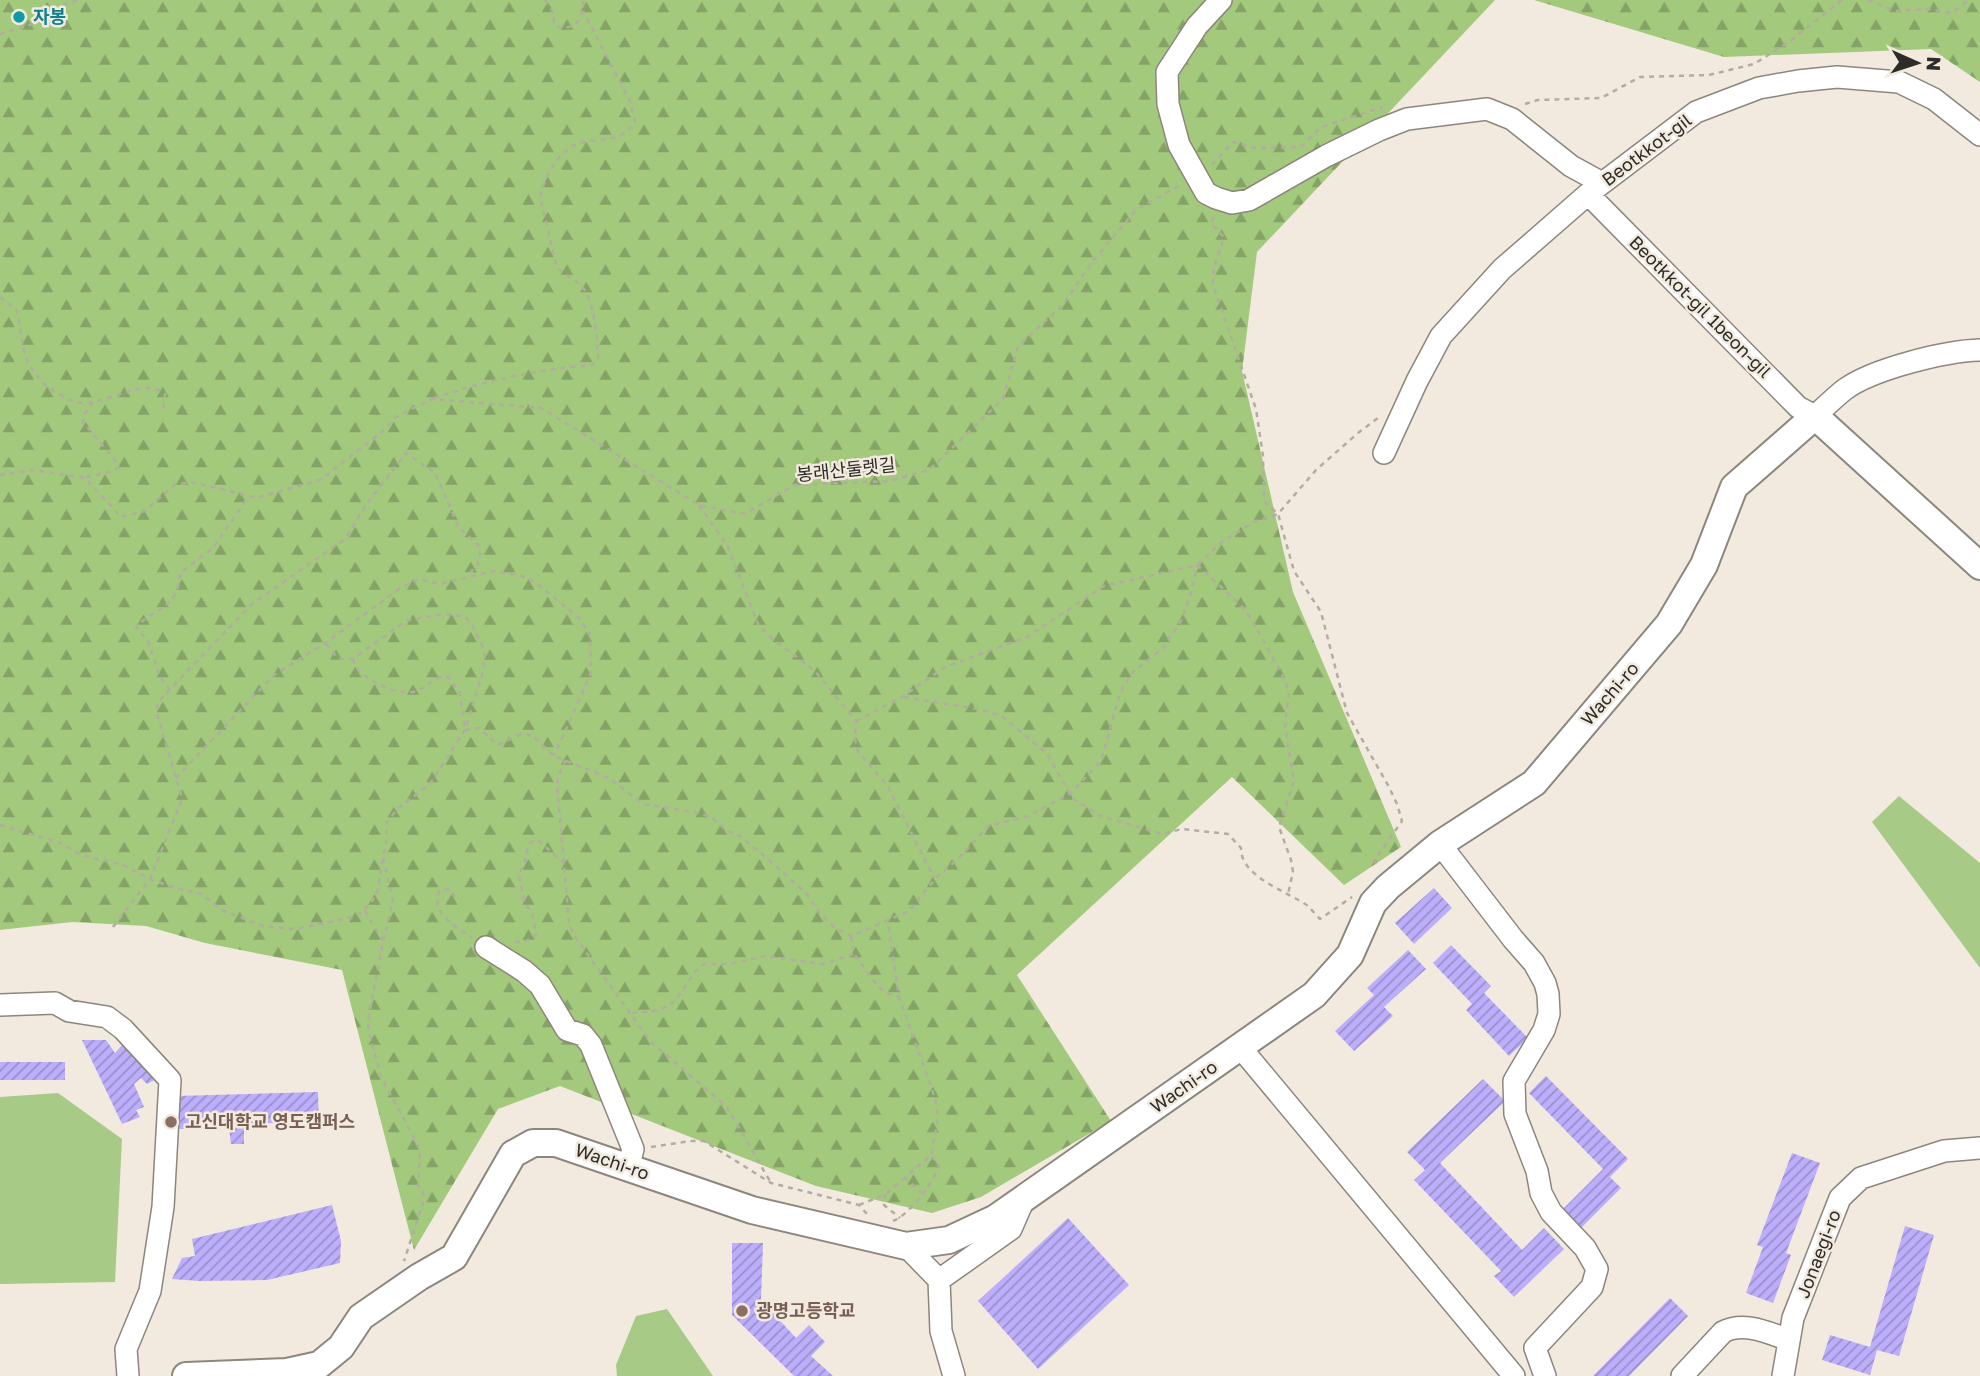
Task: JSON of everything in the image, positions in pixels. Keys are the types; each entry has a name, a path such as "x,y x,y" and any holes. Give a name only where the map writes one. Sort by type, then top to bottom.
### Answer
{"main road":[{"path":"1815,416 1980,566"},
{"name":"Wachi-ro","path":"186,1376 287,1372 319,1365 341,1347 361,1317 454,1257 513,1154 533,1143 556,1143 631,1158 752,1210 906,1246 949,1240 996,1218 1314,995 1350,955 1373,903 1392,883 1440,844 1534,783 1669,624 1704,565 1734,487 1815,416"}],"street":[{"path":"1221,0 1197,26 1167,72 1168,104 1179,145 1206,192 1226,201 1233,203 1249,200 1326,156 1407,119 1487,109 1499,114"},
{"name":"Beotkkot-gil","path":"1384,453 1441,336 1502,269 1595,189 1696,112 1759,88 1798,80 1837,77 1899,82 1934,99 1980,135"},
{"name":"Beotkkot-gil 1beon-gil","path":"1499,114 1511,119 1571,166 1797,407 1815,416"},
{"path":"1815,416 1846,388 1896,366 1965,350 1980,350"},
{"path":"1240,1047 1513,1374 1592,1287 1597,1269 1585,1248 1551,1212 1541,1193 1537,1171 1515,1114 1514,1082 1544,1030 1549,1014 1548,994 1534,963 1440,844"},
{"path":"486,947 524,971 540,985 566,1030 583,1035 591,1045 631,1158"},
{"path":"0,1005 55,1003 69,1012 107,1017 123,1029 170,1080 163,1206 150,1291 126,1349 128,1376"},
{"name":"Jonaegi-ro","path":"1783,1376 1793,1318 1840,1198 1861,1178 1944,1151 1980,1148"},
{"path":"939,1280 1012,1229 1024,1199"},
{"path":"906,1246 939,1280 942,1331 954,1376"},
{"path":"1682,1376 1723,1332 1732,1327 1755,1329 1789,1340"},
{"path":"1535,1349 1545,1376"}],"path":[{"path":"0,34 43,21 64,5 78,0"},
{"path":"545,0 553,12 556,27 566,28 581,20 583,0"},
{"path":"1499,114 1538,100 1601,98 1640,77 1709,75 1754,64 1797,36 1842,0"},
{"path":"1868,0 1895,11 1928,9 1951,13 1969,0"},
{"path":"85,478 121,517 145,510 174,485 192,482 257,498 320,480 383,431 397,416 432,399 454,391 528,374 592,365 598,359 586,292 557,267 540,197 542,187 555,165 569,148 621,136 635,121 630,101 583,11"},
{"name":"봉래산둘렛길","path":"432,399 541,408 699,505 745,514 794,485 889,481 929,470 1003,399 1017,346 1063,305 1092,262 1136,210 1208,169 1233,142 1255,148 1301,147 1321,127 1380,106 1393,107"},
{"path":"1226,201 1218,208 1211,224 1224,237 1217,253 1213,285 1256,409 1263,456 1264,502 1278,514 1294,571 1321,612 1347,713 1397,804 1402,821 1374,860 1392,883"},
{"path":"0,297 16,309 22,345 34,374 64,398 76,402 93,402 144,388 155,388 165,394 163,411"},
{"path":"856,721 902,697 945,667 1027,636 1104,586 1197,565 1222,542 1254,522 1278,514 1316,470 1358,433 1408,400"},
{"path":"0,475 32,470 85,478 118,468 115,460 83,422 84,415 93,402"},
{"path":"113,927 150,879 181,802 156,706 159,701 252,604 345,539 366,505 406,453 435,473 459,528 479,546 478,564 467,576"},
{"path":"171,691 160,677 148,641 136,627 171,601 178,588 180,573 213,548 249,496"},
{"path":"699,505 728,547 758,624 770,637 814,670 856,721 855,739 858,751 887,785 935,879"},
{"path":"465,730 479,728 498,745 521,734 532,735 554,756 609,778 643,804 711,817 769,860 807,894 834,927 851,936 909,911 935,879 988,827 1028,816 1071,793 1101,761 1116,705 1132,673 1163,648 1181,621 1197,565"},
{"path":"1197,565 1241,605 1250,617 1289,691 1285,726 1294,781 1279,827 1293,872 1288,895"},
{"path":"175,779 273,676 413,581 424,579 440,584 493,571 526,576 547,591 587,628 592,644 591,673 554,756"},
{"path":"0,825 61,843 81,855 123,864 150,879 201,894 222,910 263,926 296,929 357,916 365,911 378,890 386,847 387,822 398,808 430,784 465,730 485,658 477,632 465,617 446,614 407,620 354,659 339,659 324,643"},
{"path":"354,659 356,669 365,678 402,691 414,692 438,677 447,677 460,693 465,730"},
{"path":"902,697 983,710 1003,717 1047,754 1073,799 1101,816 1162,834 1182,829 1228,834 1241,848 1240,854 1256,876 1307,906 1320,919 1359,894 1373,903"},
{"path":"566,760 558,776 557,785 569,922 573,934 658,1049 727,1107 771,1183"},
{"path":"455,897 450,889 439,891 439,912 446,920 486,947 494,942 524,942 536,936 533,917 524,901 519,875 531,842 540,842 564,863"},
{"path":"383,856 393,896 369,1010 369,1032 381,1077 418,1145 418,1185 424,1195 397,1280 398,1291"},
{"path":"365,911 383,941"},
{"path":"631,1158 690,1141 704,1141 771,1183 859,1205 885,1195 931,1155 937,1107 899,997 888,922"},
{"path":"851,936 854,954 884,992 899,997"},
{"path":"632,1013 669,1008 704,964 729,964 765,956 823,964 854,954"},
{"path":"885,1195 884,1205 900,1218 923,1194 939,1169 931,1155"},
{"path":"904,1177 923,1194"}],"green space":[{"path":"0,0 1495,0 1257,252 1242,371 1293,592 1401,847 1344,885 1232,777 1017,975 1111,1121 981,1197 932,1213 816,1186 560,1086 498,1109 414,1250 342,970 205,943 146,926 72,922 0,930"},
{"path":"1534,0 1980,0 1980,82 1931,49 1724,57"},
{"path":"1899,796 1980,863 1980,968 1872,822"},
{"path":"58,1093 122,1139 115,1282 0,1284 0,1097"},
{"path":"667,1309 713,1376 617,1376 616,1365 636,1316"}],"building":[{"path":"1434,888 1452,908 1414,944 1395,923"},
{"path":"1451,945 1491,986 1484,993 1528,1038 1509,1056 1466,1010 1472,1004 1433,963"},
{"path":"1408,950 1426,969 1384,1007 1393,1016 1354,1051 1335,1031 1374,995 1367,988"},
{"path":"82,1040 106,1040 115,1053 123,1044 156,1079 147,1084 141,1078 134,1084 144,1107 136,1110 140,1117 122,1124"},
{"path":"0,1062 65,1062 65,1080 0,1080"},
{"path":"1546,1076 1628,1159 1610,1177 1621,1188 1581,1228 1563,1209 1603,1169 1529,1093"},
{"path":"1483,1079 1505,1101 1440,1163 1522,1250 1544,1228 1564,1249 1514,1297 1494,1276 1501,1271 1414,1180 1425,1170 1407,1152"},
{"path":"318,1092 319,1127 301,1128 301,1122 244,1124 244,1144 231,1144 229,1128 177,1129 177,1096"},
{"path":"1792,1153 1820,1163 1786,1253 1791,1255 1773,1303 1746,1293 1763,1247 1757,1245"},
{"path":"332,1205 341,1241 340,1263 267,1280 172,1279 182,1258 195,1256 192,1239"},
{"path":"1068,1218 1129,1285 1038,1369 978,1301"},
{"path":"1905,1226 1934,1235 1899,1356 1877,1350 1870,1375 1822,1360 1830,1335 1870,1347"},
{"path":"732,1243 763,1243 761,1300 796,1338 809,1325 825,1342 811,1356 833,1376 794,1376 732,1315"},
{"path":"1670,1298 1688,1316 1629,1376 1593,1376"}],"place":[{"name":"자봉","path":"19,17"},
{"name":"고신대학교 영도캠퍼스","path":"171,1122"},
{"name":"광명고등학교","path":"742,1311"}]}
